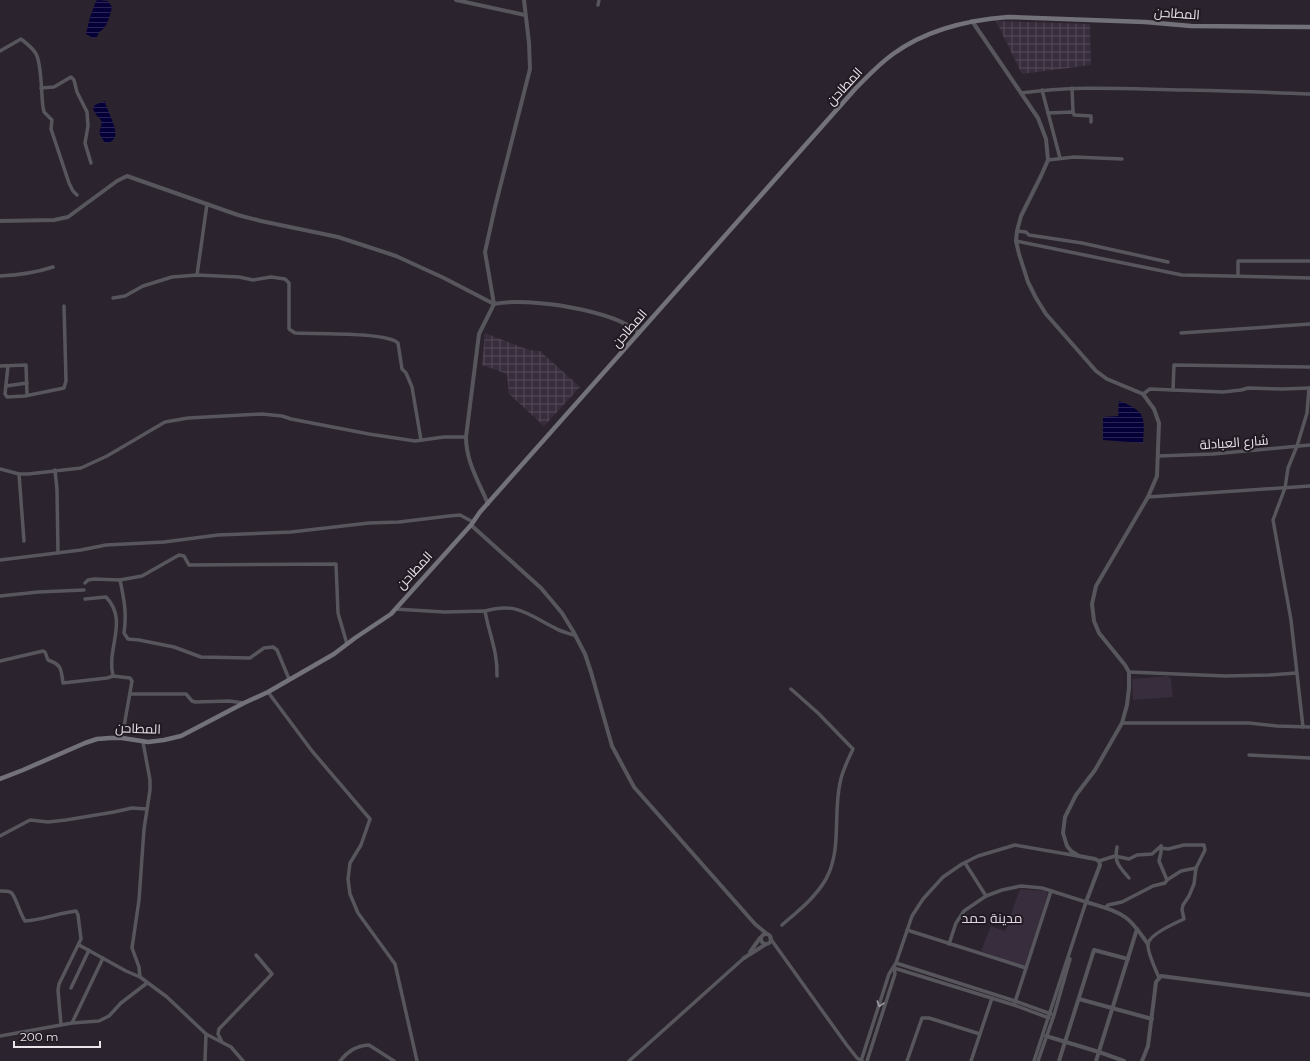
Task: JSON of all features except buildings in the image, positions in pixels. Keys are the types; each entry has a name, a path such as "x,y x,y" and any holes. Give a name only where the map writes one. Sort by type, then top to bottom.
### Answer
{"main road":[{"name":"المطاحن","path":"0,779 85,743 110,738 122,738 143,742 164,740 181,736 268,692 334,654 391,614 407,594 472,524 852,92 878,66 920,38 972,21 991,18 1024,17 1146,22 1191,26 1310,27"}],"street":[{"path":"456,0 525,16"},
{"path":"488,504 473,471 466,443 466,437 479,334 494,304 485,252 530,69 529,43 524,0"},
{"path":"598,5 599,0"},
{"path":"972,21 1038,118 1046,140 1048,160 1021,216 1017,231 1016,241 1018,254 1028,282 1046,314 1096,371 1107,379 1143,394 1154,409 1159,423 1157,476 1148,497 1096,586 1092,604 1094,621 1099,633 1129,672 1128,701 1122,723 1095,770 1076,795 1065,817 1063,833 1064,840 1071,850 1080,856"},
{"path":"0,51 20,39 30,46 37,54 40,66 44,112 52,120 51,129 69,183 77,195"},
{"path":"41,88 54,86 71,78 74,80 77,92 87,112 88,126 85,143 91,163"},
{"path":"1021,93 1072,88 1251,91 1310,94"},
{"path":"1072,88 1073,112"},
{"path":"1042,90 1060,158"},
{"path":"1048,113 1073,112 1074,115 1091,116 1091,122"},
{"path":"1048,160 1074,157 1122,159"},
{"path":"0,221 54,220 68,217 117,180 127,176 261,221 338,237 396,256 444,278 494,304 504,302 520,302 583,309 622,321 633,327 639,333"},
{"path":"197,275 207,204"},
{"path":"1017,231 1026,232 1029,235 1082,243 1168,262"},
{"path":"1016,241 1166,273 1182,275 1310,278"},
{"path":"1238,276 1238,261 1310,261"},
{"path":"0,276 39,272 53,266"},
{"path":"113,298 125,296 143,286 172,277 197,275 239,277 253,280 271,278 285,279 289,283 289,329 295,333 341,333 394,339 398,343 402,369 412,387 421,440"},
{"path":"8,366 6,397 27,395 64,388 66,381 64,306"},
{"path":"1181,333 1310,324"},
{"path":"0,366 26,365 27,395"},
{"path":"1173,390 1174,366 1310,367"},
{"path":"6,386 27,383"},
{"path":"1143,394 1150,389 1223,392 1248,388 1309,388 1307,413 1297,446 1288,468 1285,488 1273,520 1291,620 1303,726"},
{"path":"0,469 19,474 81,468 108,456 165,422 188,418 262,414 282,416 291,419 415,442 444,436 466,437"},
{"name":"شارع العبادلة","path":"1158,456 1213,454 1310,446"},
{"path":"55,470 57,490 58,553"},
{"path":"19,474 24,541"},
{"path":"1148,497 1310,486"},
{"path":"0,560 81,550 106,545 164,542 218,535 291,532 369,523 399,522 460,516 472,524 541,588 562,613 576,636 591,672 612,746 634,787 768,940 774,943 857,1058 862,1061 890,974 896,963 912,916 923,899 943,877 965,862 978,856 1015,845 1080,856 1098,861 1115,856 1129,859 1137,855 1152,854 1161,846 1161,848 1168,849 1184,845 1204,845 1205,850 1196,868 1191,890 1182,910 1184,919 1152,937 1148,944 1148,950 1159,978"},
{"path":"84,583 88,580 94,579 120,580 142,576 169,560 182,555 189,565 336,564 338,613 347,644"},
{"path":"120,580 125,602 126,617 124,633 128,639 174,647 201,657 250,658 264,648 273,647 277,650 289,679"},
{"path":"0,596 38,592 84,590"},
{"path":"85,599 106,597 110,601 116,614 112,664 113,676"},
{"path":"395,609 444,612 485,611 498,607 516,608 556,629 576,636"},
{"path":"485,611 488,628 497,655 497,676"},
{"path":"0,660 43,651 45,652 46,659 57,663 61,668 63,683 113,676 131,679 132,681 122,738"},
{"path":"1129,672 1211,676 1269,676 1296,673"},
{"path":"782,925 812,899 831,868 835,852 839,784 853,749 818,713 791,689"},
{"path":"268,692 312,751 370,818 361,845 350,863 348,879 350,894 358,913 395,964 417,1061"},
{"path":"130,694 186,694 192,701 195,702 229,701 244,703"},
{"path":"1122,723 1250,723 1310,727"},
{"path":"140,977 139,967 132,948 139,900 144,829 150,780 143,742"},
{"path":"1248,755 1310,758"},
{"path":"0,836 30,820 48,822 137,807 147,809"},
{"path":"1117,847 1115,856 1116,862 1129,878"},
{"path":"1161,848 1159,861 1167,880"},
{"path":"1038,1061 1086,902 1100,865 1098,861"},
{"path":"965,862 986,896"},
{"path":"1106,908 1122,902 1153,886 1165,883 1167,880 1182,871 1196,868"},
{"path":"948,944 956,923 964,911 986,896 1002,890 1021,886 1042,888 1106,908 1124,916 1137,929 1148,944"},
{"path":"0,891 11,892 14,894 19,912 25,921 50,918 65,912 76,911 78,915 81,939 80,945 59,984 58,990 61,1025"},
{"path":"1014,1003 1051,891"},
{"path":"755,924 762,942 768,940"},
{"path":"1096,1061 1137,929"},
{"path":"907,930 1026,968"},
{"path":"744,958 764,934 768,940"},
{"path":"629,1061 744,958 768,940"},
{"path":"80,945 126,971 140,977 166,996 206,1034 222,1042 236,1052 242,1061"},
{"path":"71,988 89,950"},
{"path":"1059,1061 1094,950 1128,960"},
{"path":"222,1042 218,1034 219,1030 272,974 256,955"},
{"path":"72,1023 103,958"},
{"path":"896,963 960,984 1051,1017"},
{"path":"894,968 992,998 1014,1003"},
{"path":"867,1061 895,974 894,968"},
{"path":"1142,1061 1148,1046 1156,982 1161,976 1310,994"},
{"path":"0,1036 72,1023 95,1022 109,1016 121,1003 147,983"},
{"path":"971,1061 992,998"},
{"path":"1079,999 1152,1019"},
{"path":"1034,1061 1051,1017"},
{"path":"907,1061 922,1018 929,1018 980,1034"},
{"path":"205,1061 206,1034"},
{"path":"1046,1036 1124,1061"},
{"path":"340,1061 354,1048 369,1045 394,1061"}],"shaded area":[{"path":"96,1 108,1 112,7 106,25 99,32 97,37 93,38 86,34"},
{"path":"996,21 1090,24 1091,65 1022,74"},
{"path":"105,101 114,125 115,137 112,141 105,143 99,133 102,123 93,108 95,105"},
{"path":"485,333 529,350 540,351 580,387 544,426 509,394 507,374 482,365"},
{"path":"1119,401 1134,408 1142,416 1144,427 1143,443 1103,440 1103,417 1118,416"},
{"path":"1168,676 1171,679 1173,697 1133,700 1132,679"},
{"path":"1020,889 1045,891 1048,894 1025,967 981,951 991,926 1005,931"}],"district":[{"name":"مدينة حمد","path":"992,918"}]}
